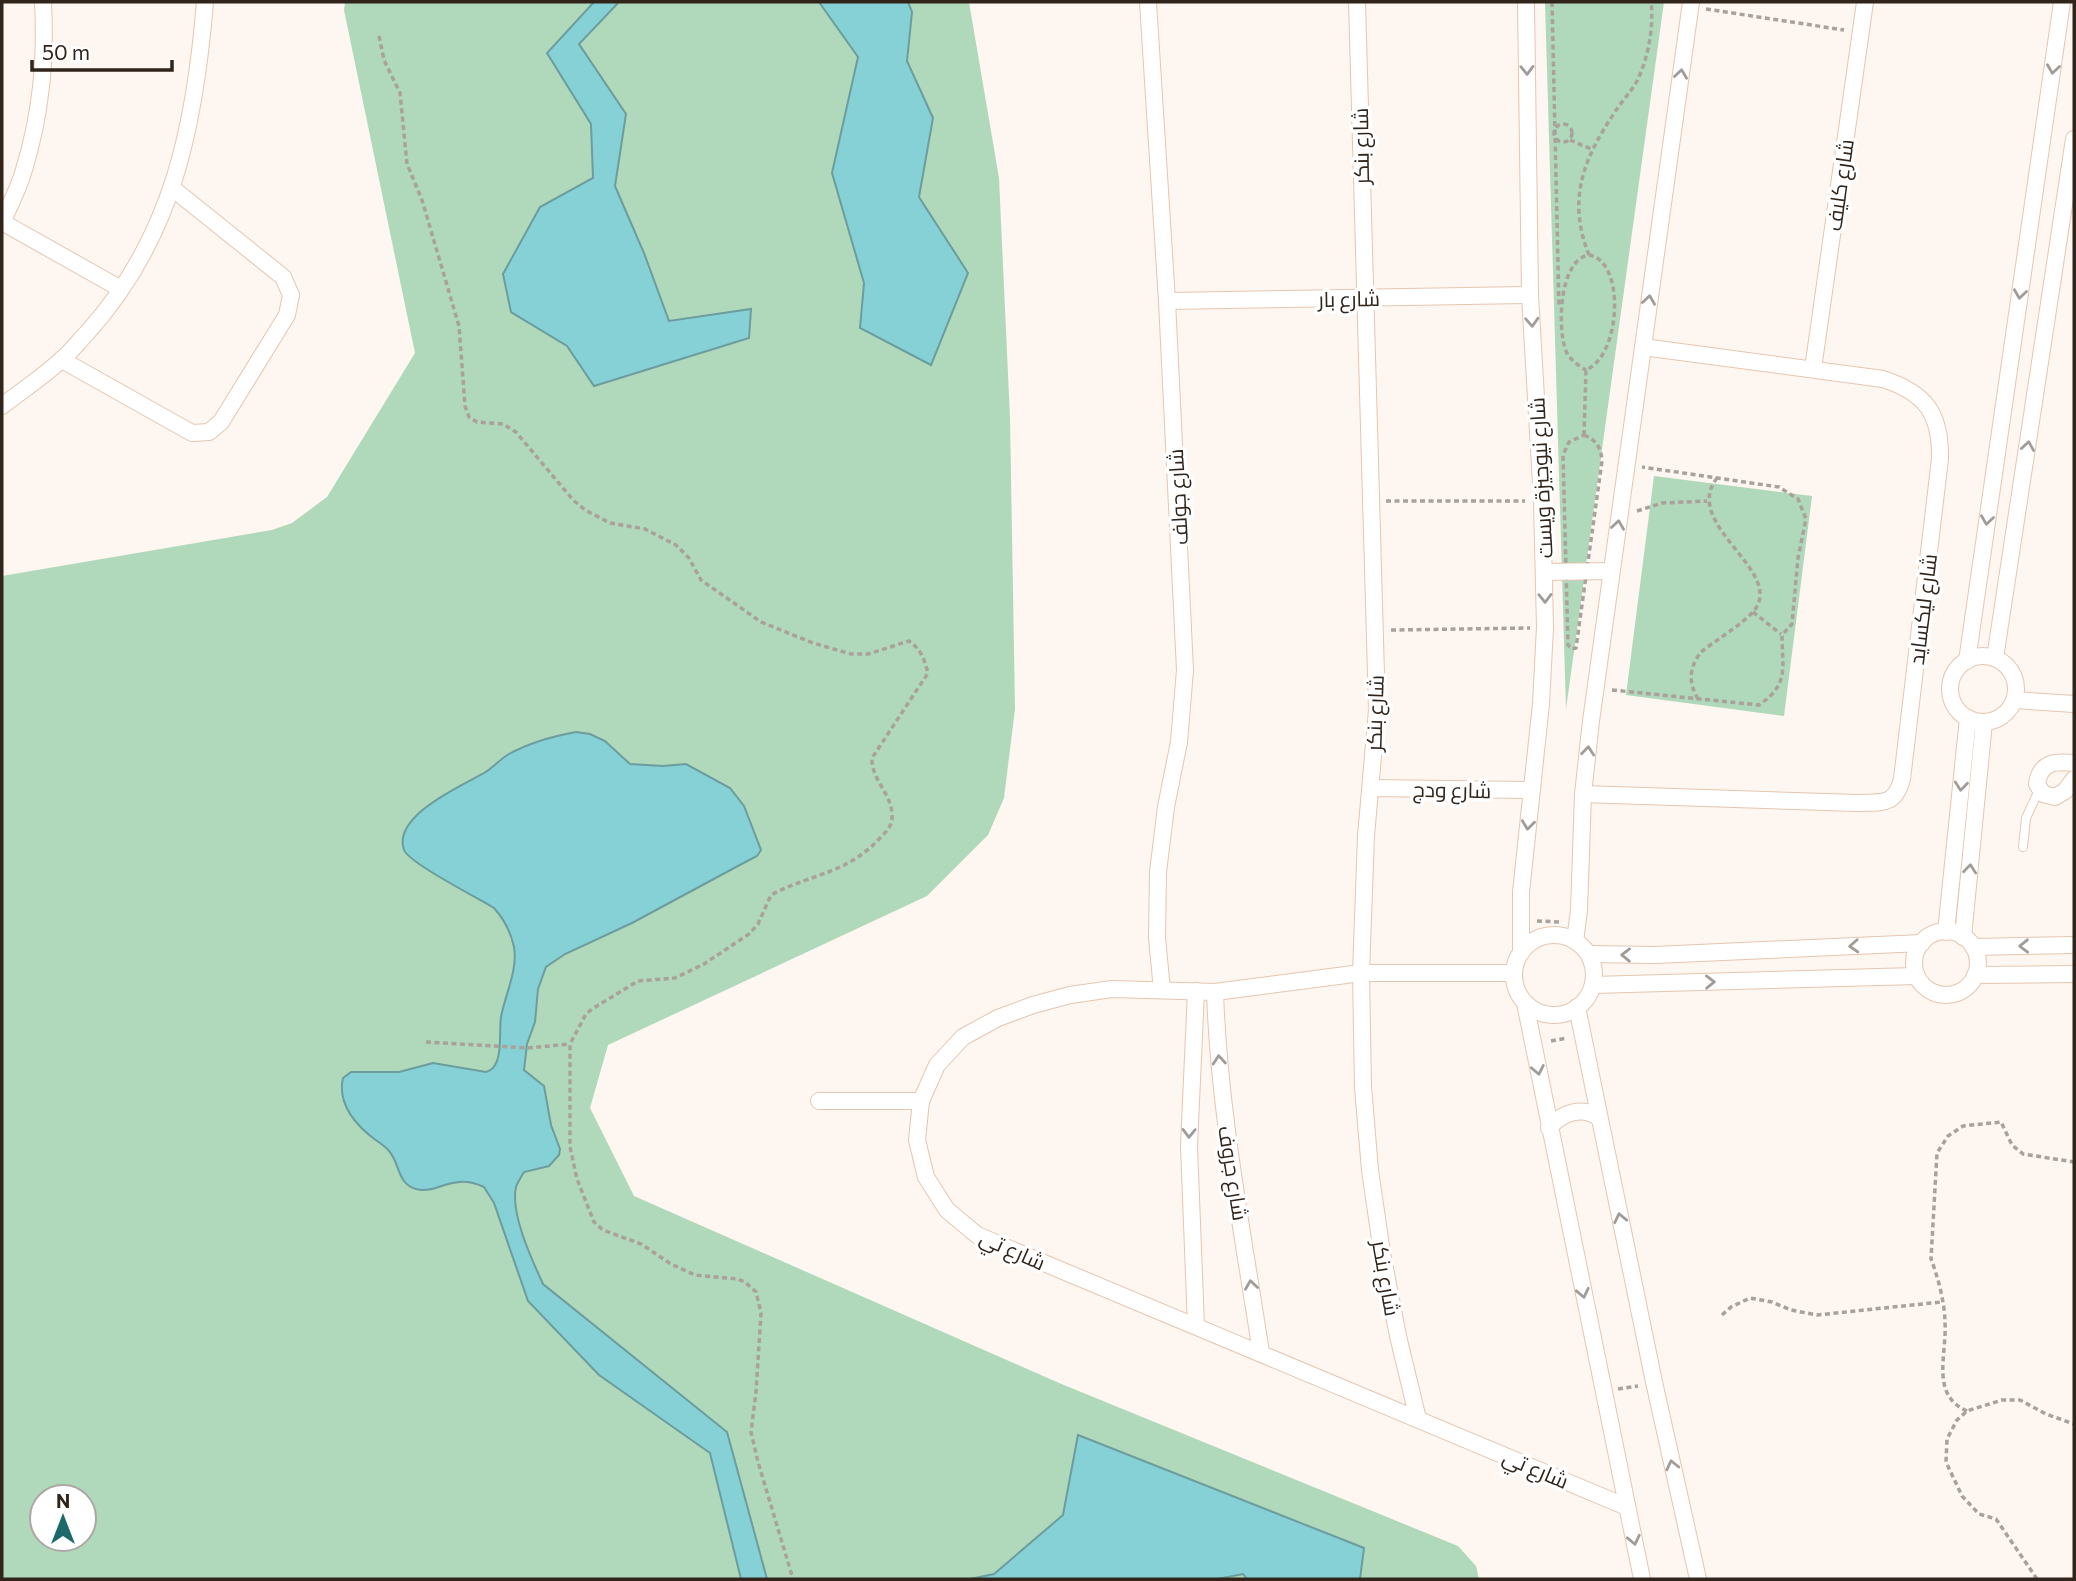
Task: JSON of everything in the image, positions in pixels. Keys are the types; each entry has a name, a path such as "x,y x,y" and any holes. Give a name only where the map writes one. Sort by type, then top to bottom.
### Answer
{"street":[{"path":"43,2 45,51 34,130 23,175 2,222 121,289"},
{"path":"2,406 62,360 108,309 145,251 172,188 183,154 195,94 205,2"},
{"name":"شارع جولف","path":"1148,2 1167,301 1185,670 1180,742 1166,807 1158,872 1157,938 1161,990"},
{"name":"شارع بنكر","path":"1357,2 1377,710 1366,836 1361,973 1363,1087 1370,1170 1382,1253 1418,1419"},
{"name":"شارع نيوجيزة ويست","path":"1521,953 1521,892 1545,627 1542,501 1530,295 1526,2"},
{"name":"شارع كليف","path":"1813,369 1865,2"},
{"path":"1967,661 2062,2"},
{"path":"1574,941 1583,794 1595,688 1690,4"},
{"path":"1995,659 2074,139"},
{"path":"62,360 192,433 209,432 221,422 287,315 291,295 283,277 172,188"},
{"name":"شارع بار","path":"1167,301 1530,295"},
{"name":"شارع ليكسايد","path":"1583,794 1857,803 1887,801 1899,791 1902,779 1939,473 1941,437 1934,416 1921,398 1904,385 1883,379 1643,347"},
{"path":"1544,572 1611,571"},
{"path":"1981,657 1995,659 2004,663 2011,674 2016,685 2015,700 2003,716 1976,720 1955,706 1951,689 1955,672 1967,661 1981,657"},
{"path":"2015,700 2074,704"},
{"path":"1946,932 1976,720"},
{"path":"1976,720 1968,942 1978,961 1975,975 1965,990 1953,995 1940,995 1928,990 1916,976 1915,960 1922,943 1933,935 1946,932 1968,942 2074,945"},
{"path":"2074,763 2056,762 2046,766 2038,775 2037,785 2043,794 2054,797 2064,791 2074,779"},
{"name":"شارع ودج","path":"1371,788 1532,790"},
{"path":"1563,936 1574,941 1589,954 1594,969 1593,985 1584,1002 1567,1013 1556,1015 1545,1014 1525,1003 1519,995 1514,973 1521,953 1529,944 1540,938 1563,936"},
{"path":"1589,954 1655,955 1922,943"},
{"path":"1655,955 1655,983"},
{"name":"شارع تي","path":"1514,973 1361,973 1215,992 1112,989 1033,1004 998,1018 963,1037 937,1065 921,1101 917,1140 926,1177 947,1210 977,1235 1627,1507"},
{"path":"1975,975 2074,974"},
{"path":"1593,985 1916,976"},
{"name":"شارع جروف","path":"1196,991 1189,1146 1196,1326"},
{"name":"شارع جروف","path":"1215,992 1220,1080 1261,1353"},
{"path":"1525,1003 1642,1579"},
{"path":"1577,1007 1654,1382 1698,1579"},
{"path":"819,1101 921,1101"},
{"path":"1549,1128 1558,1118 1574,1112 1592,1112 1600,1118"}],"lane":[{"path":"2023,847 2026,818 2039,790"}],"path":[{"path":"1552,2 1557,294 1566,351 1577,365 1586,370"},
{"path":"1589,255 1581,232 1578,210 1582,181 1591,149 1636,83 1649,39 1651,2"},
{"path":"1690,4 1860,32"},
{"path":"379,36 384,60 400,93 407,164 425,211 459,326 465,406 469,416 477,422 502,424 516,432 573,500 585,510 610,523 645,529 676,545 690,558 701,580 761,622 813,643 851,654 868,653 909,641 918,647 924,657 928,673 872,758 872,766 891,805 890,828 850,864 771,895 758,924 749,934 704,964 675,978 638,981 592,1009 586,1014 570,1044 570,1147 577,1179 594,1222 603,1230 641,1244 671,1264 695,1275 737,1279 757,1292 761,1314 757,1392 751,1432 793,1579"},
{"path":"1555,135 1557,127 1566,125 1572,131 1570,140"},
{"path":"1555,135 1561,142 1570,140 1591,149"},
{"path":"1562,325 1561,306 1567,281 1579,258 1589,255 1600,259 1613,288 1615,309 1610,341 1601,359 1586,370"},
{"path":"1584,435 1586,370"},
{"path":"1584,435 1598,444 1602,461 1576,648 1572,649 1568,645 1563,455 1569,442 1584,435"},
{"path":"1595,688 1759,705 1769,698 1782,679 1782,635 1792,624 1798,558 1805,531 1806,519 1798,499 1779,487 1626,465"},
{"path":"1698,699 1691,680 1695,660 1701,652 1753,612 1759,597 1757,580 1713,518 1707,501 1717,478"},
{"path":"1370,501 1542,501"},
{"path":"1619,518 1662,503 1707,501"},
{"path":"1753,612 1782,635"},
{"path":"1375,630 1545,627"},
{"path":"1521,921 1577,922"},
{"path":"1533,1044 1583,1036"},
{"path":"426,1042 528,1048 570,1044"},
{"path":"1967,1411 1955,1406 1944,1385 1942,1369 1945,1321 1937,1274 1931,1259 1937,1153 1948,1136 1963,1126 2001,1122 2012,1145 2023,1154 2074,1162"},
{"path":"1722,1315 1731,1307 1750,1298 1817,1315 1941,1302"},
{"path":"1604,1392 1654,1382"},
{"path":"2037,1579 1996,1519 1979,1514 1962,1496 1946,1462 1947,1438 1957,1420 1967,1411 1993,1401 2020,1400 2046,1414 2074,1424"}],"green space":[{"path":"345,2 969,2 999,178 1010,418 1015,709 1004,798 988,835 927,896 608,1045 590,1108 634,1196 1059,1383 1458,1546 1476,1566 1479,1579 2,1579 2,576 272,530 292,523 327,497 415,353 344,10"},
{"path":"1545,2 1664,2 1566,709"},
{"path":"1654,476 1812,496 1784,716 1626,695"}],"water":[{"path":"594,2 619,2 579,44 626,114 615,186 669,321 751,309 749,338 594,386 567,346 511,312 503,274 540,207 593,178 591,124 547,53"},
{"path":"819,2 908,2 912,12 907,61 933,118 919,197 968,273 931,365 860,328 864,283 832,173 858,57"},
{"path":"576,732 590,734 605,741 630,764 686,764 730,788 744,806 761,850 757,856 632,923 565,954 546,967 538,989 535,1022 527,1044 524,1070 544,1086 551,1125 560,1149 559,1155 549,1166 524,1172 516,1187 516,1210 528,1250 543,1284 727,1432 767,1579 741,1579 710,1453 599,1375 528,1301 494,1203 484,1187 463,1182 424,1190 405,1183 393,1156 355,1121 343,1097 343,1078 351,1072 399,1072 433,1063 486,1072 495,1065 499,1051 501,1017 514,965 511,936 494,908 409,856 404,850 403,837 408,825 418,814 509,754 542,740"},
{"path":"1078,1435 1364,1548 1360,1579 1247,1579 1243,1574 1217,1579 970,1579 994,1574 1063,1515"}]}
